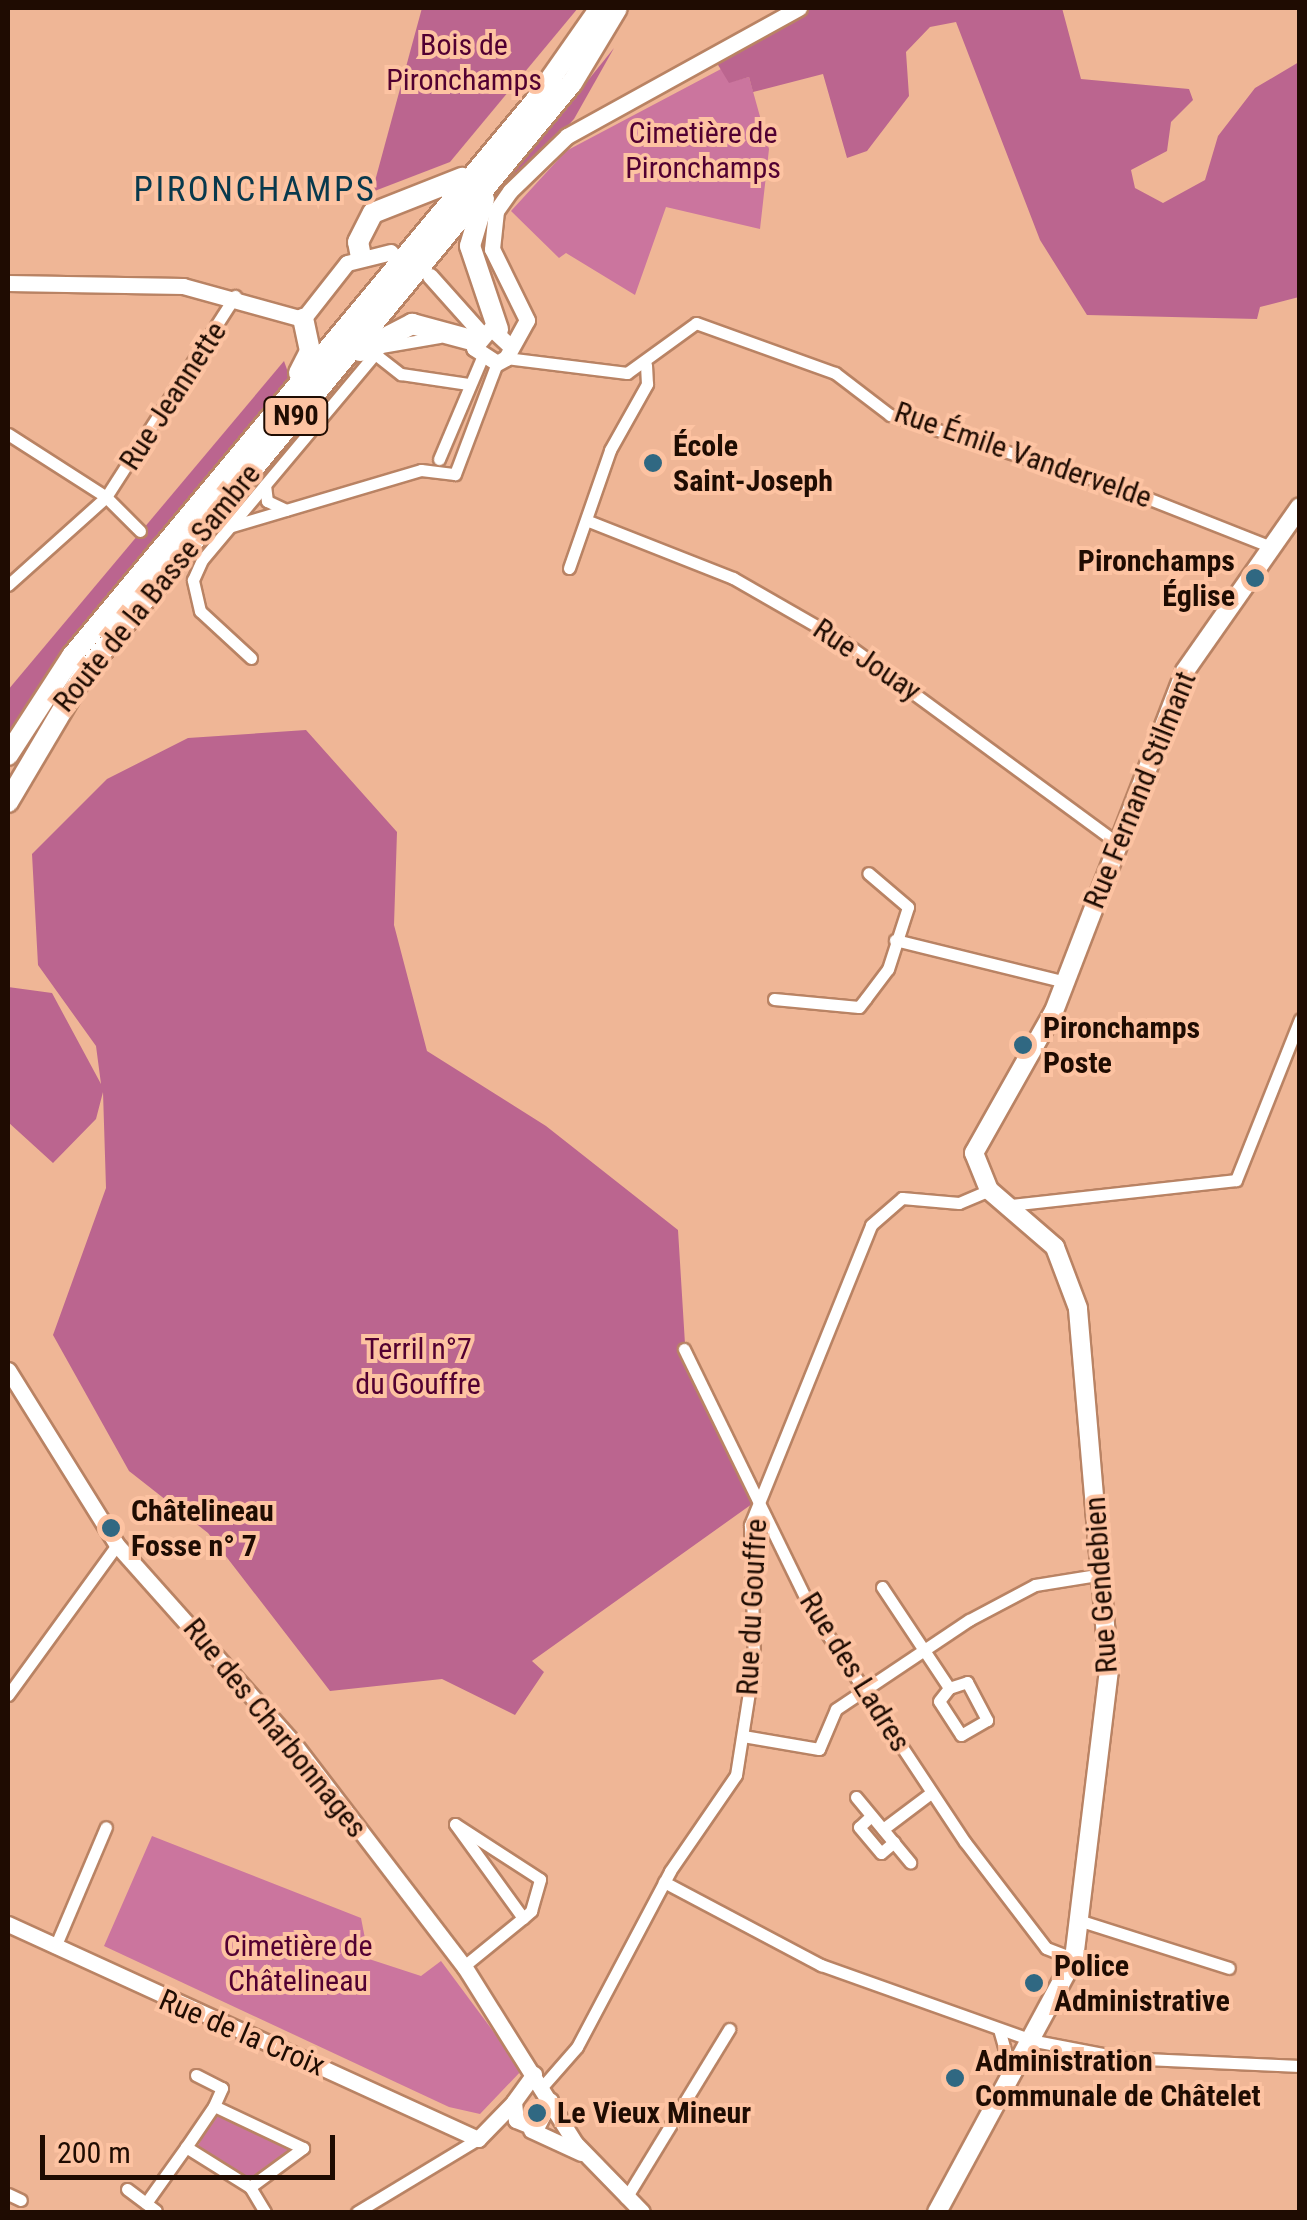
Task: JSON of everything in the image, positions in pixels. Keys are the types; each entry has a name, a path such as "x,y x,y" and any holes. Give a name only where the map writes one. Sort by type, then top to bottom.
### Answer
{"highway":[{"name":"Route de la Basse Sambre","path":"8,755 72,656 536,101 600,8"},
{"name":"Route de la Basse Sambre","path":"8,802 86,672 572,83 617,8"},
{"path":"599,41 626,8"},
{"path":"492,346 472,269 474,220 572,83"},
{"path":"361,257 358,242 373,213 460,181 536,101"},
{"path":"246,449 306,364 303,318"},
{"path":"293,420 386,332 432,325 492,346"}],"main road":[{"name":"Rue Fernand Stilmant","path":"1066,982 1185,671 1297,515"},
{"path":"989,1190 977,1142 1066,982"},
{"name":"Rue Gendebien","path":"937,2212 1012,2075 1035,2041 1074,1959 1109,1671 1105,1574 1078,1308 1055,1247 989,1190"}],"street":[{"path":"232,526 421,470 455,474 492,346 513,295 496,268 493,225 538,159 799,8"},
{"path":"8,283 237,293 303,318 335,274 361,257 390,252"},
{"path":"430,276 492,346"},
{"name":"Rue Jeannette","path":"8,585 106,497 237,293"},
{"name":"Rue Émile Vandervelde","path":"375,354 439,337 492,346 601,377 646,365 696,322 835,374 890,415 1119,486 1271,547"},
{"path":"439,459 468,384 492,346"},
{"path":"251,658 200,611 193,580 232,526 375,354 401,374 468,384"},
{"path":"568,568 591,522 610,450 647,384 646,365"},
{"path":"8,434 106,497 140,531"},
{"path":"265,485 267,501 286,510"},
{"name":"Rue Jouay","path":"591,522 733,578 841,640 1117,842"},
{"path":"774,998 859,1007 866,998 908,907 868,873"},
{"path":"894,940 1066,982"},
{"path":"1010,1206 1236,1180 1300,1020"},
{"name":"Rue du Gouffre","path":"542,2087 577,2046 664,1882 729,1793 743,1736 757,1505 877,1216 902,1198 959,1203 989,1190"},
{"name":"Rue des Ladres","path":"684,1349 757,1505 865,1690 931,1793 1046,1948 1074,1959"},
{"name":"Rue des Charbonnages","path":"8,1370 117,1544 224,1656 464,1966 584,2155"},
{"path":"8,1694 117,1544"},
{"path":"743,1736 819,1749 836,1709 925,1649 1035,1584 1105,1574"},
{"path":"882,1588 949,1688"},
{"path":"967,1682 988,1720 962,1734 938,1700 949,1688 967,1682"},
{"path":"884,1829 931,1793"},
{"path":"856,1797 910,1862"},
{"path":"872,1816 859,1827 880,1853 894,1842"},
{"path":"464,1966 523,1918 537,1898 538,1874 455,1824 523,1918"},
{"path":"55,1947 106,1827"},
{"path":"664,1882 805,1958 1035,2041 1122,2058 1300,2066"},
{"path":"1081,1921 1229,1968"},
{"name":"Rue de la Croix","path":"8,1924 478,2139"},
{"path":"626,2198 729,2029"},
{"path":"999,2029 1012,2075"},
{"path":"127,2190 151,2207 214,2106 222,2088 196,2075"},
{"path":"357,2212 478,2139 514,2102 542,2087 547,2118 528,2129 478,2139"},
{"path":"514,2102 528,2129 584,2155 642,2212"},
{"path":"214,2106 302,2148 250,2188"},
{"path":"186,2147 250,2188 265,2212"},
{"path":"8,2194 21,2200"}],"green space":[{"name":"Bois de Pironchamps","path":"422,8 578,8 450,162 372,192"},
{"path":"808,8 1062,8 1081,79 1189,89 1193,100 1171,122 1167,151 1131,170 1135,188 1163,203 1205,180 1218,136 1255,88 1299,62 1299,297 1260,307 1257,319 1087,315 1040,240 956,22 930,27 906,52 909,96 867,151 847,158 823,74 753,92 749,77 729,83 715,60"},
{"path":"614,48 574,119 491,210 491,201"},
{"name":"Cimetière de Pironchamps","path":"721,69 730,82 749,77 769,149 760,229 666,207 635,295 566,253 559,258 511,211 566,151"},
{"path":"284,361 290,378 8,734 8,690"},
{"name":"Terril n°7 du Gouffre","path":"306,730 397,832 394,925 427,1051 546,1126 678,1230 685,1344 752,1504 532,1661 544,1672 515,1715 442,1679 330,1691 208,1533 129,1471 53,1335 106,1188 103,1092 96,1119 53,1163 8,1122 8,987 52,993 101,1084 96,1046 38,965 32,854 107,779 188,738"},
{"name":"Cimetière de Châtelineau","path":"152,1836 361,1918 369,1959 421,1976 441,1961 522,2070 480,2114 449,2107 104,1946"},
{"path":"214,2114 287,2145 290,2155 252,2182 197,2148"}],"place":[{"name":"École Saint-Joseph","path":"653,463"},
{"name":"Pironchamps Église","path":"1255,578"},
{"name":"Pironchamps Poste","path":"1023,1045"},
{"name":"Châtelineau Fosse n° 7","path":"111,1528"},
{"name":"Police Administrative","path":"1034,1983"},
{"name":"Administration Communale de Châtelet","path":"955,2078"},
{"name":"Le Vieux Mineur","path":"537,2113"}],"district":[{"name":"PIRONCHAMPS","path":"255,190"}]}
